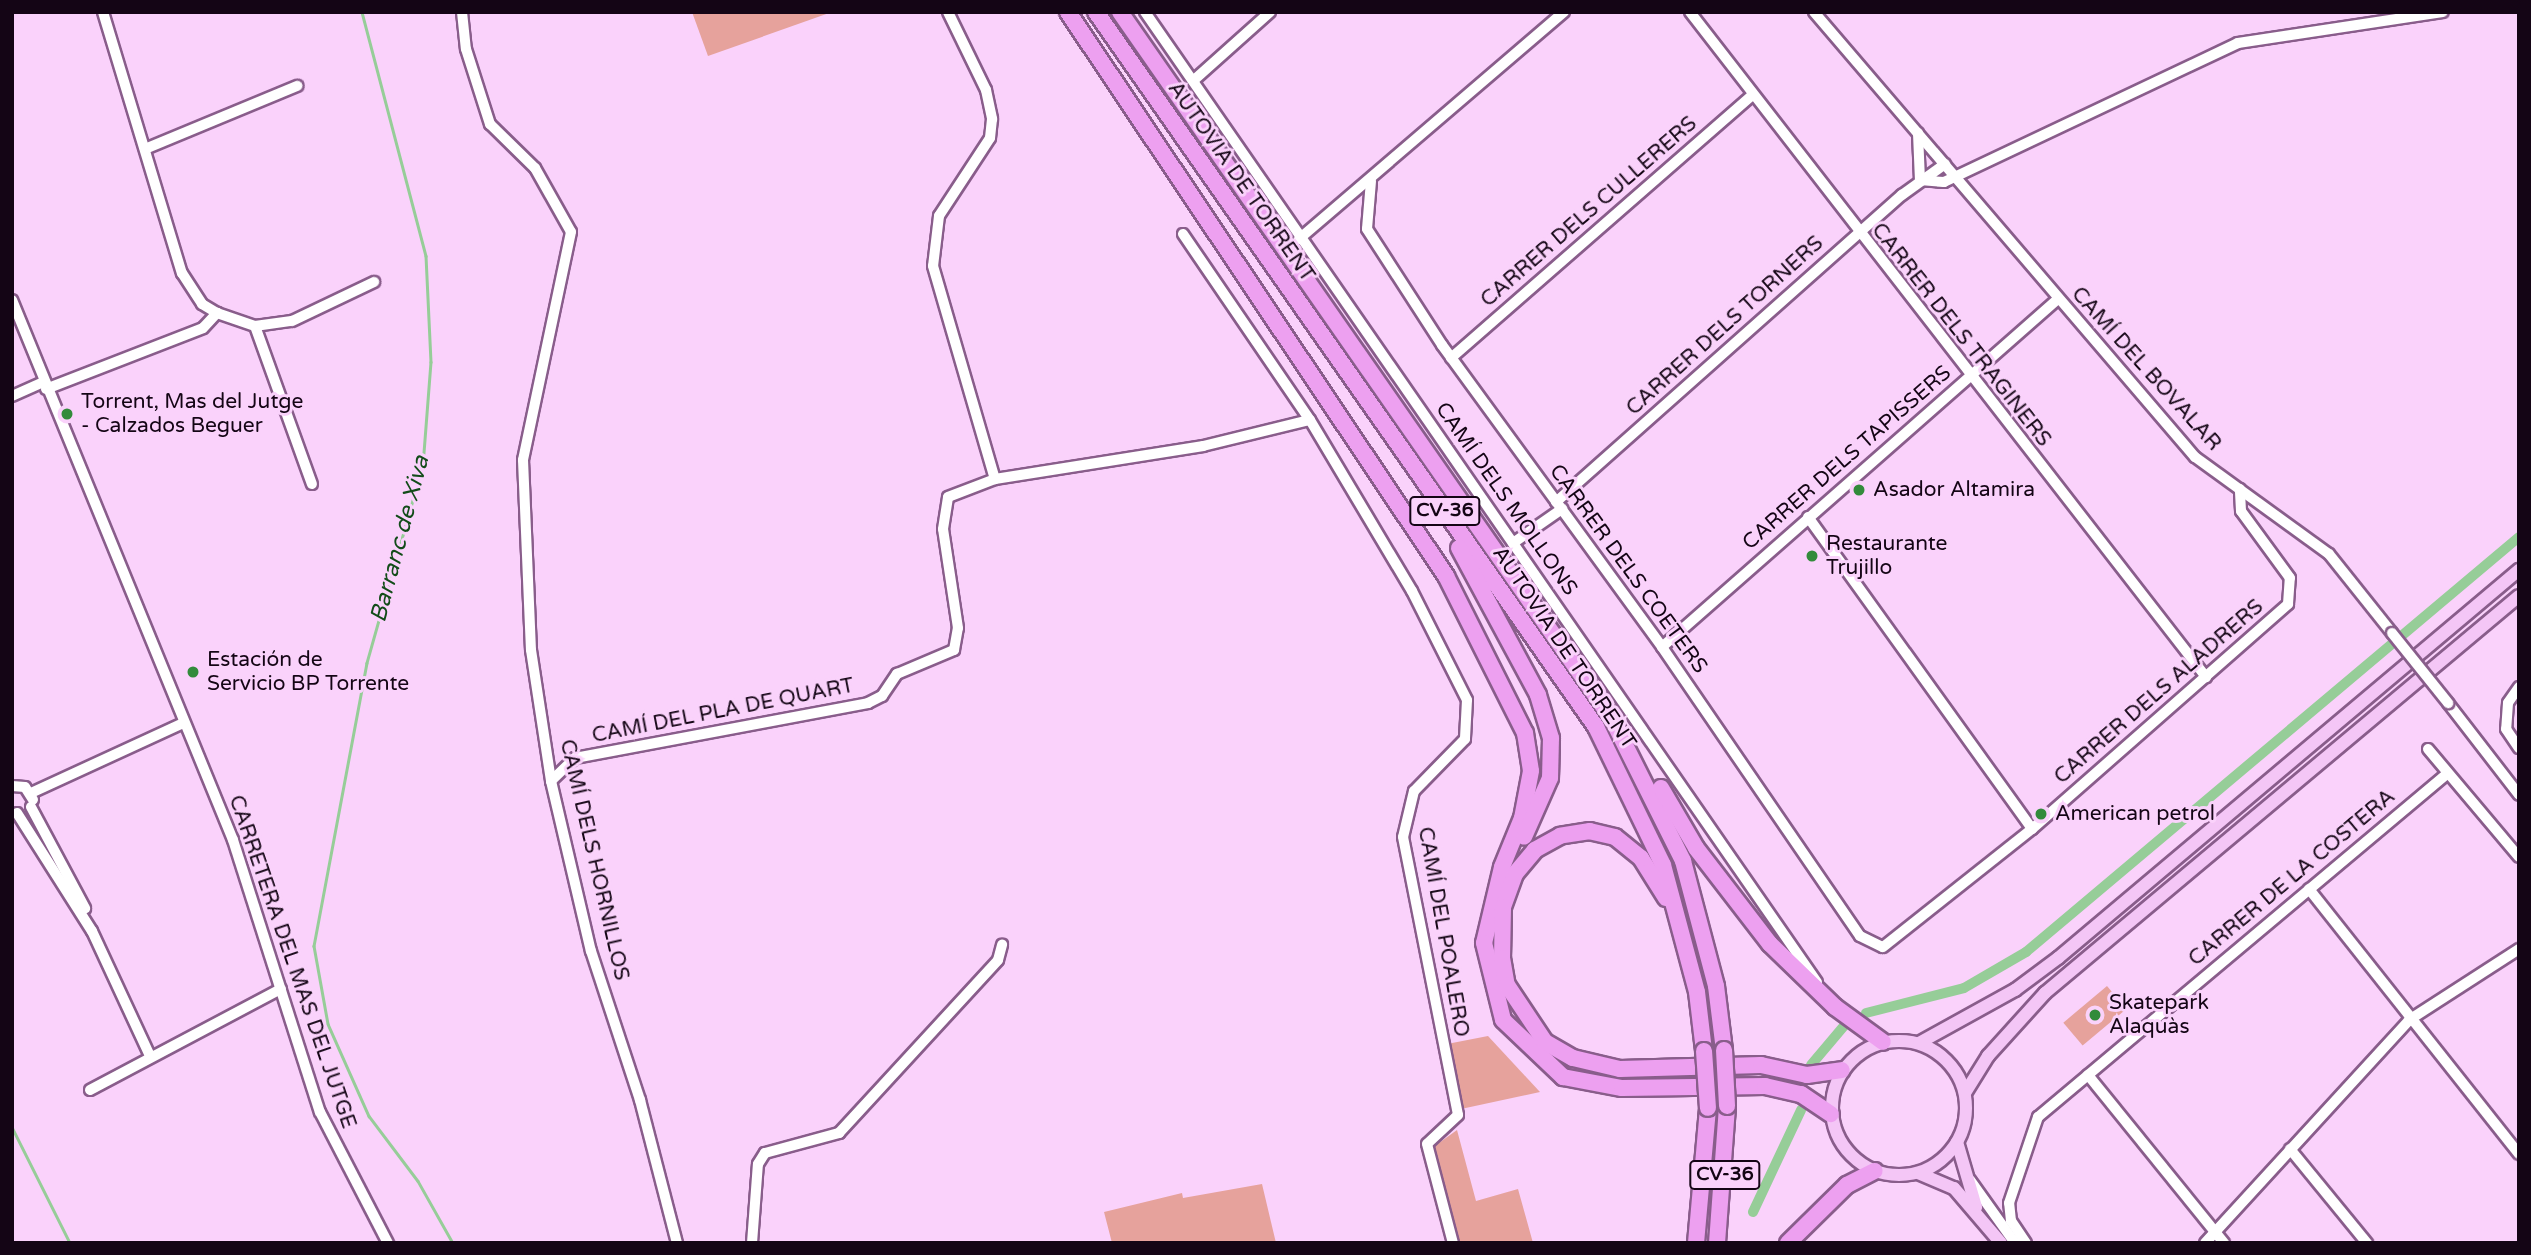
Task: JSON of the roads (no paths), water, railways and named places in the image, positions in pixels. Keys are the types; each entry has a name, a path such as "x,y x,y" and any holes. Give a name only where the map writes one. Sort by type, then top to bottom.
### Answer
{"highway":[{"path":"1068,12 1336,408 1491,655 1525,733 1531,771 1522,818 1489,910 1485,962 1503,1020 1563,1077 1622,1088 1765,1086 1801,1094 1831,1114"},
{"name":"AUTOVIA DE TORRENT","path":"1096,12 1596,727 1636,799 1681,919 1701,1051 1704,1108 1696,1243"},
{"name":"AUTOVIA DE TORRENT","path":"1120,12 1543,616 1612,719 1683,861 1716,986 1724,1050 1727,1106 1717,1243"},
{"path":"1360,389 1491,600 1551,738 1550,778 1489,910"},
{"path":"1543,616 1618,714 1696,848 1770,944 1835,1007 1883,1042"},
{"path":"1701,1051 1673,920 1641,858 1615,838 1590,831 1560,836 1535,850 1515,874 1503,907 1502,958 1507,985 1545,1042 1573,1058 1620,1069 1761,1065 1807,1075 1842,1070"},
{"path":"1689,1243 1704,1108"},
{"path":"1788,1243 1847,1185 1875,1171"}],"main road":[{"path":"1977,1207 1954,1188 1918,1173 1875,1171 1846,1148 1831,1114 1842,1070 1883,1042 1919,1043 1995,1003 2058,958 2519,570"},
{"path":"2001,1243 1977,1207 1958,1142 1965,1093 1988,1056 2045,993 2519,596"},
{"path":"1919,1043 1949,1062 1965,1093"},
{"path":"1918,1173 1941,1161 1958,1142"}],"street":[{"path":"103,12 182,273 194,294 217,313 255,326 292,321 374,282"},
{"name":"CAMÍ DELS HORNILLOS","path":"462,12 466,49 490,124 535,168 571,232 523,460 531,650 551,781 592,951 640,1100 677,1243"},
{"path":"948,12 986,90 992,119 990,138 939,216 933,266 995,479"},
{"name":"CAMÍ DELS MOLLONS","path":"1145,12 1194,80 1299,239 1835,1007"},
{"path":"1194,80 1270,12"},
{"path":"1299,239 1371,181 1564,12"},
{"name":"CARRER DELS TRAGINERS","path":"1690,12 1857,234 2206,677"},
{"name":"CAMÍ DEL BOVALAR","path":"1814,12 2196,457 2329,554 2519,795"},
{"path":"1918,133 1920,180 1944,182 2238,43 2443,12"},
{"path":"145,149 297,86"},
{"name":"CARRER DELS CULLERERS","path":"1451,358 1753,95"},
{"name":"CARRER DELS TORNERS","path":"1513,543 1559,505 1857,234 1920,180 1945,164"},
{"name":"CARRER DELS COETERS","path":"1371,181 1367,229 1451,358 1662,647 1860,936 1883,947 1899,940"},
{"path":"1183,234 1310,420"},
{"name":"CARRER DELS TAPISSERS","path":"1662,647 2058,299"},
{"name":"CARRETERA DEL MAS DEL JUTGE","path":"12,300 233,840 320,1112 388,1243"},
{"path":"12,396 203,327 217,313"},
{"path":"255,326 312,484"},
{"name":"CAMÍ DEL PLA DE QUART","path":"551,781 576,758 868,703 882,696 897,674 954,650 958,628 943,529 948,497 995,479 1203,446 1310,420"},
{"name":"CAMÍ DEL POALERO","path":"1310,420 1412,591 1469,708 1461,747 1414,791 1403,837 1458,1115 1427,1144 1453,1243"},
{"name":"CARRER DELS ALADRERS","path":"1899,940 2032,829 2288,604 2290,578 2257,538 2241,511 2240,489"},
{"path":"1808,517 2032,829"},
{"path":"2519,687 2508,703 2506,729 2519,748"},
{"path":"31,793 183,723"},
{"path":"2428,749 2519,857"},
{"name":"CARRER DE LA COSTERA","path":"2026,1243 2009,1203 2030,1130 2088,1074 2448,773"},
{"path":"12,774 15,785 31,793"},
{"path":"31,793 31,807 150,1056"},
{"path":"31,807 15,813 92,930"},
{"path":"2309,889 2409,1020 2519,1154"},
{"path":"752,1243 758,1164 765,1153 839,1133 998,960 1002,945"},
{"path":"2205,1243 2409,1020 2519,949"},
{"path":"90,1090 281,989"},
{"path":"2088,1074 2224,1243"},
{"path":"2290,1149 2367,1243"},
{"path":"1966,1174 2015,1243"}],"waterway":[{"name":"Barranc de Xiva","path":"362,12 426,256 431,362 423,465 367,663 314,946 328,1024 369,1116 418,1181 453,1243"},
{"path":"1866,1013 1964,988 2026,952 2519,537"},
{"path":"1811,1065 1844,1026"},
{"path":"1753,1212 1801,1110"},
{"path":"12,1127 70,1243"}],"place":[{"name":"Torrent, Mas del Jutge - Calzados Beguer","path":"67,414"},
{"name":"Asador Altamira","path":"1859,490"},
{"name":"Restaurante Trujillo","path":"1812,556"},
{"name":"Estación de Servicio BP Torrente","path":"193,672"},
{"name":"American petrol","path":"2041,814"},
{"name":"Skatepark Alaquàs","path":"2095,1015"}]}
